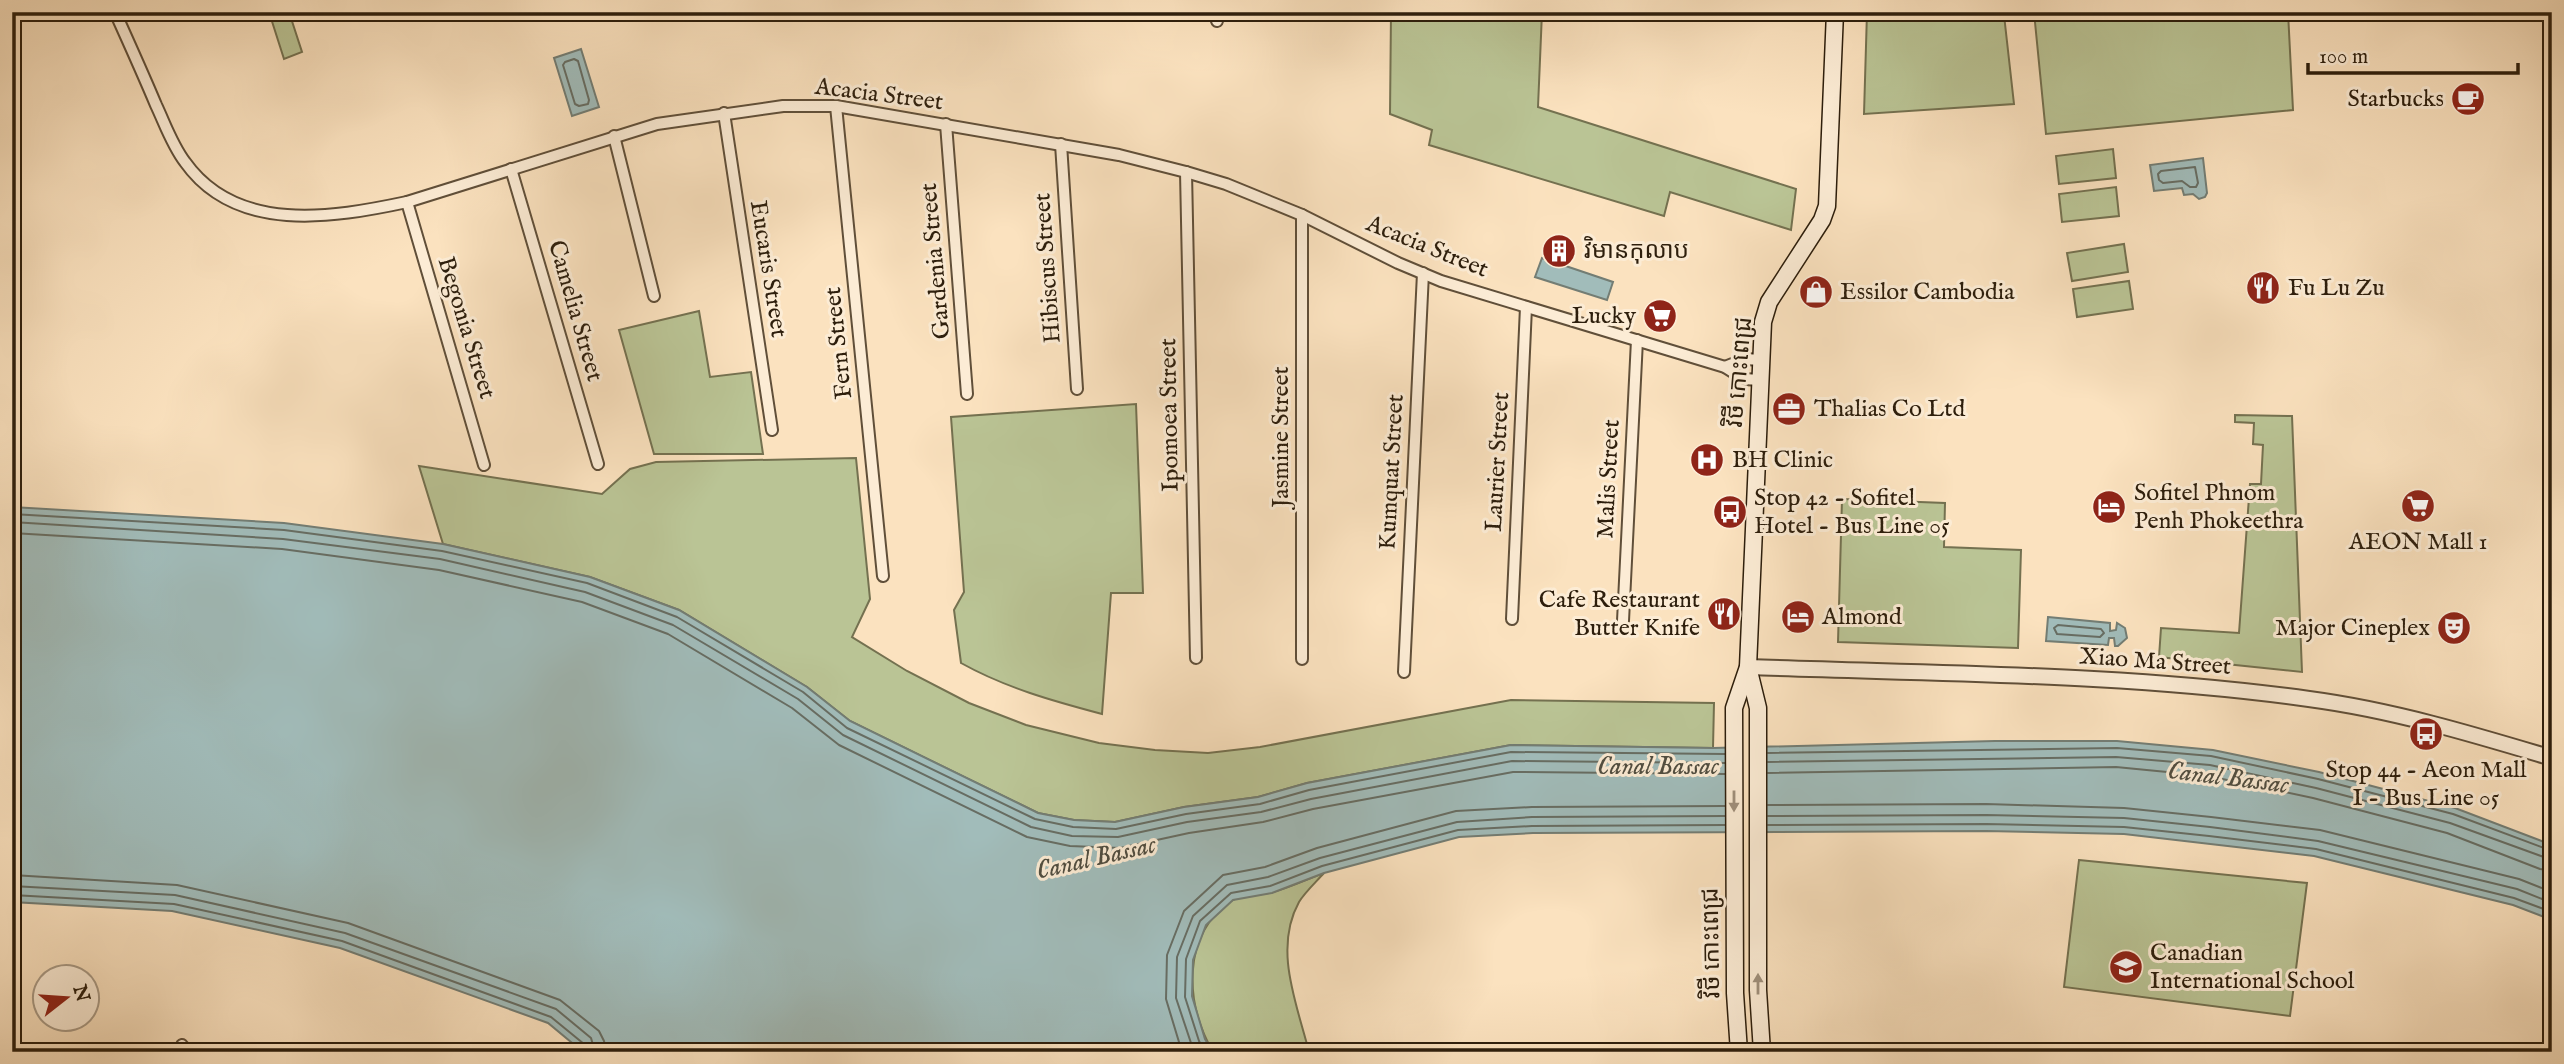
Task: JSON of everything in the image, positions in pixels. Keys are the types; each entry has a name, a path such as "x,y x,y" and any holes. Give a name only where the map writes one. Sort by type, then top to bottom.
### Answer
{"main road":[{"name":"វិថី កោះពេជ្រ","path":"1762,1052 1758,1015 1758,708 1748,667 1763,322 1769,302 1822,220 1827,206 1835,12"},
{"name":"វិថី កោះពេជ្រ","path":"1739,1052 1735,993 1734,708 1748,667"}],"street":[{"name":"Acacia Street","path":"115,12 184,162 202,183 230,202 264,212 298,217 337,216 407,202 657,124 783,106 836,106 1061,144 1186,172 1226,184 1302,215 1441,281 1725,367 1744,379 1760,380"},
{"name":"Fern Street","path":"836,106 883,576"},
{"name":"Eucaris Street","path":"724,113 772,430"},
{"name":"Gardenia Street","path":"946,124 967,394"},
{"path":"614,136 654,296"},
{"name":"Hibiscus Street","path":"1061,144 1077,389"},
{"name":"Camelia Street","path":"511,169 598,464"},
{"name":"Ipomoea Street","path":"1186,172 1196,658"},
{"name":"Begonia Street","path":"407,202 484,465"},
{"name":"Jasmine Street","path":"1302,215 1302,659"},
{"name":"Kumquat Street","path":"1404,672 1423,273"},
{"name":"Laurier Street","path":"1512,619 1527,307"},
{"name":"Malis Street","path":"1623,621 1637,340"},
{"path":"1725,367 1745,359 1761,359"},
{"name":"Xiao Ma Street","path":"1748,667 2087,679 2218,688 2345,705 2427,722 2552,758"}],"green space":[{"path":"269,12 289,12 302,52 284,59"},
{"path":"1391,12 1542,12 1538,107 1796,189 1791,230 1670,192 1664,216 1429,145 1432,130 1390,114"},
{"path":"1867,12 2004,15 2014,104 1864,114"},
{"path":"2034,12 2288,12 2293,110 2046,134"},
{"path":"2113,149 2116,178 2059,184 2056,156"},
{"path":"2116,187 2119,216 2062,222 2059,194"},
{"path":"2124,244 2128,272 2072,281 2067,253"},
{"path":"2129,281 2133,309 2077,317 2073,289"},
{"path":"699,311 710,377 751,372 763,454 654,454 619,330"},
{"path":"1136,404 1143,593 1111,593 1102,714 1012,687 961,663 954,610 964,592 951,417"},
{"path":"2235,415 2292,416 2302,672 2159,657 2161,628 2239,633 2250,484 2261,484 2263,445 2253,444 2254,423 2235,422"},
{"path":"856,458 870,599 852,637 907,671 969,703 1026,725 1099,743 1208,753 1260,747 1511,700 1714,703 1713,748 1511,745 1307,783 1258,797 1184,807 1115,822 1074,820 1038,813 850,721 807,687 679,610 590,577 443,544 419,466 602,494 630,469 656,462"},
{"path":"1842,499 1945,503 1944,547 2021,550 2018,648 1838,642"},
{"path":"2079,860 2307,883 2290,1016 2064,987"},
{"path":"1324,873 1299,902 1291,920 1288,939 1290,977 1309,1052 1213,1052 1197,1013 1193,992 1196,951 1203,932 1215,916 1235,899 1273,892"}],"water":[{"path":"581,49 599,107 572,116 554,58"},
{"path":"2203,158 2207,193 2205,197 2199,199 2193,194 2184,195 2182,188 2154,191 2150,165"},
{"path":"1542,258 1613,282 1607,300 1535,277"},
{"name":"Canal Bassac","path":"12,507 284,523 443,544 590,577 679,610 807,687 850,721 1038,813 1074,820 1115,822 1184,807 1258,797 1307,783 1511,745 1713,748 1995,741 2117,741 2213,750 2319,772 2455,808 2552,845 2552,920 2513,905 2314,856 2124,834 1986,831 1533,833 1459,837 1324,873 1272,893 1233,900 1206,925 1193,960 1192,996 1205,1039 1213,1052 583,1052 548,1023 340,948 172,911 12,902"},
{"path":"2048,617 2110,623 2110,631 2116,630 2117,623 2125,628 2127,638 2118,646 2115,646 2114,638 2109,638 2108,645 2046,641"}],"pier":[{"path":"1765,743 1765,835 1727,835 1727,744"}],"place":[{"name":"Starbucks","path":"2468,99"},
{"name":"វិមានកុលាប","path":"1559,251"},
{"name":"Fu Lu Zu","path":"2263,288"},
{"name":"Essilor Cambodia","path":"1816,292"},
{"name":"Lucky","path":"1660,316"},
{"name":"Thalias Co Ltd","path":"1789,409"},
{"name":"BH Clinic","path":"1707,460"},
{"name":"AEON Mall 1","path":"2418,506"},
{"name":"Sofitel Phnom Penh Phokeethra","path":"2109,507"},
{"name":"Stop 42 - Sofitel Hotel - Bus Line 05","path":"1730,512"},
{"name":"Cafe Restaurant Butter Knife","path":"1724,614"},
{"name":"Almond","path":"1798,617"},
{"name":"Major Cineplex","path":"2454,628"},
{"name":"Stop 44 - Aeon Mall I - Bus Line 05","path":"2426,734"},
{"name":"Canadian International School","path":"2126,967"}]}
